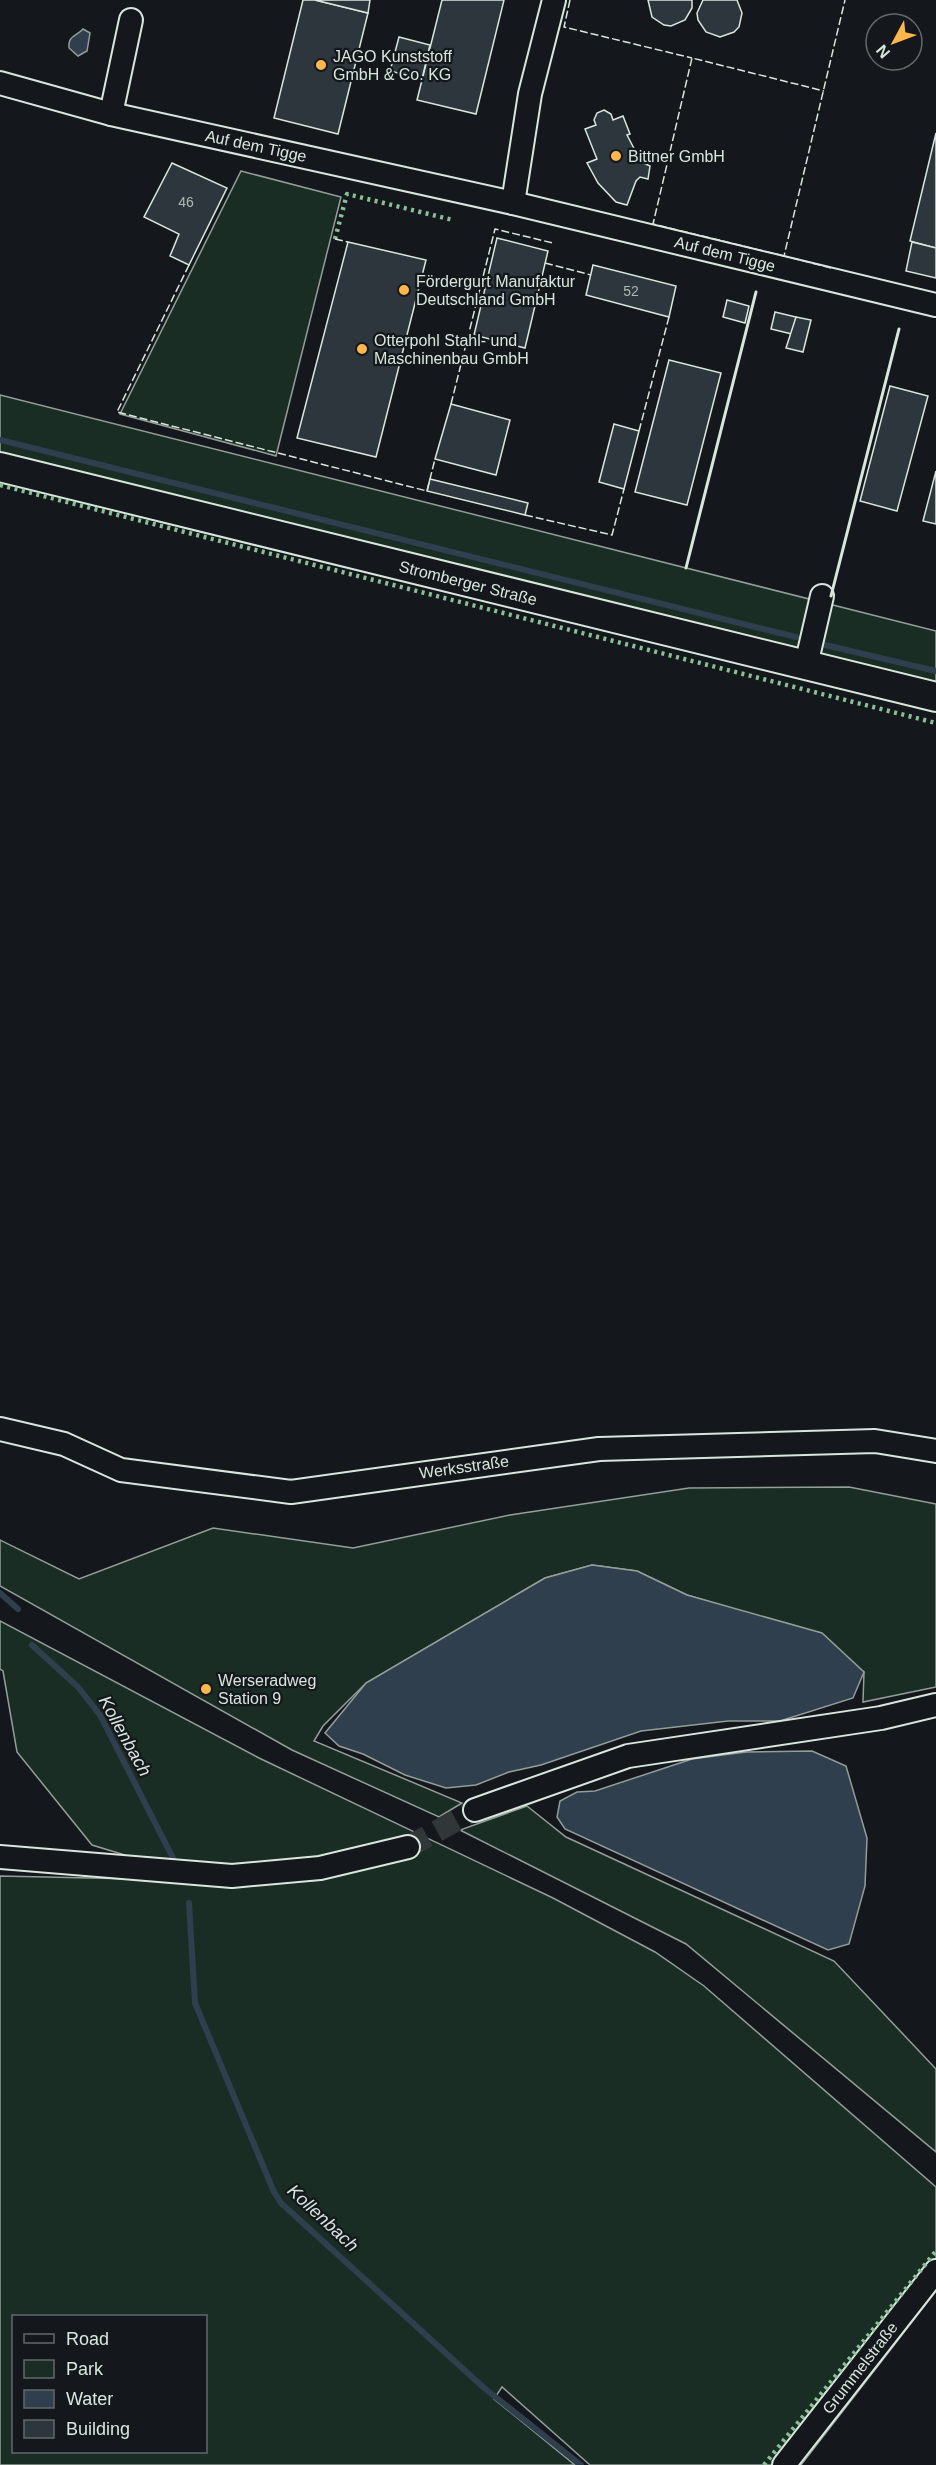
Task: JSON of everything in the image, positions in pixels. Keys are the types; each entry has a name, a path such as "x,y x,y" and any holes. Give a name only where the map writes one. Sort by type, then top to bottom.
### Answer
{"main road":[{"name":"Stromberger Straße","path":"0,467 936,697"}],"street":[{"path":"513,203 530,94 554,0"},
{"path":"111,114 131,20"},
{"name":"Auf dem Tigge","path":"0,83 111,114 513,203 936,305"},
{"path":"806,665 822,596"},
{"name":"Werksstraße","path":"0,1430 64,1444 121,1470 291,1492 599,1449 875,1441 936,1451"},
{"path":"475,1810 628,1756 881,1718 936,1705"},
{"path":"0,1857 232,1876 320,1868 408,1847"},
{"name":"Grummelstraße","path":"784,2465 936,2271"}],"green space":[{"path":"241,171 341,197 276,456 120,414"},
{"path":"0,395 936,631 936,685 0,453"},
{"path":"849,1487 936,1504 936,1687 863,1702 864,1672 730,1608 687,1595 637,1571 592,1565 545,1578 366,1683 323,1726 314,1741 462,1803 439,1817 292,1750 0,1586 0,1540 79,1579 213,1528 353,1548 510,1515 689,1488"},
{"path":"0,1621 259,1758 553,1898 655,1952 704,1986 936,2187 936,2291 801,2465 590,2465 502,2387 494,2399 575,2465 0,2465 0,1876 135,1879 138,1859 92,1845 17,1752 3,1671 0,1669"},
{"path":"527,1806 566,1837 834,1961 936,2069 936,2152 686,1944 460,1830"}],"water":[{"path":"83,29 90,33 87,51 78,56 69,48 69,44 71,38"},
{"path":"592,1565 637,1571 687,1595 822,1633 864,1672 853,1698 780,1721 728,1721 641,1731 541,1765 509,1772 476,1785 446,1788 405,1775 363,1754 339,1746 325,1733 366,1683 545,1578"},
{"path":"812,1751 846,1766 867,1838 865,1886 849,1944 828,1950 565,1829 557,1817 560,1801 577,1792 595,1791 692,1759 746,1752"}],"building":[{"name":"JAGO Kunststoff GmbH & Co. KG","path":"303,0 315,0 368,13 338,134 274,118"},
{"path":"315,0 370,0 368,13"},
{"path":"442,0 504,0 476,114 417,100"},
{"path":"648,0 692,0 692,8 685,20 671,26 664,25 652,17"},
{"path":"703,0 737,0 742,13 739,27 734,32 720,37 706,32 698,20 697,13"},
{"path":"399,37 430,45 422,79 390,71"},
{"name":"Bittner GmbH","path":"604,110 611,114 613,120 623,116 630,134 627,135 639,158 637,160 650,166 648,179 640,177 636,181 627,205 616,202 598,183 587,163 597,159 585,129 596,125 594,120 597,113"},
{"path":"936,133 936,248 910,241"},
{"path":"172,163 227,188 189,265 170,256 179,234 144,217"},
{"path":"497,238 548,251 525,348 474,335"},
{"name":"Otterpohl Stahl- und Maschinenbau GmbH","path":"348,242 426,260 376,457 297,438"},
{"path":"912,242 936,248 936,278 906,271"},
{"path":"593,265 676,286 669,317 586,295"},
{"path":"727,300 749,306 745,323 723,317"},
{"path":"775,312 796,317 792,334 771,329"},
{"path":"796,317 811,320 803,352 786,348"},
{"path":"669,360 721,373 687,505 635,492"},
{"path":"890,386 928,396 897,511 860,501"},
{"path":"451,404 510,420 496,475 435,459"},
{"path":"614,424 639,431 624,489 599,482"},
{"path":"936,471 936,524 923,521"},
{"path":"430,479 528,503 525,515 427,491"}],"waterway":[{"path":"0,440 796,637"},
{"path":"821,644 936,671"},
{"name":"Kollenbach","path":"0,1593 18,1609"},
{"name":"Kollenbach","path":"32,1645 78,1687 100,1715 173,1858"},
{"name":"Kollenbach","path":"189,1903 195,2003 274,2192 281,2203 483,2387 581,2465"}],"tunnel":[{"path":"408,1847 475,1810"}],"hedge":[{"path":"335,239 347,194 453,220"},
{"path":"0,485 936,723"},
{"path":"764,2465 936,2251"}],"fence":[{"path":"570,0 564,27 692,58"},
{"path":"831,268 784,256 845,0"},
{"path":"784,256 653,224 692,58 824,91"},
{"path":"451,404 495,229 553,243"},
{"path":"335,239 348,242"},
{"path":"545,263 591,275"},
{"path":"189,265 117,412 427,491 435,459"},
{"path":"639,431 669,317"},
{"path":"525,515 612,535 624,489"}],"wall":[{"path":"686,568 756,292"},
{"path":"831,596 899,329"}],"place":[{"name":"JAGO Kunststoff GmbH & Co. KG","path":"321,65"},
{"name":"Bittner GmbH","path":"616,156"},
{"name":"Fördergurt Manufaktur Deutschland GmbH","path":"404,290"},
{"name":"Otterpohl Stahl- und Maschinenbau GmbH","path":"362,349"},
{"name":"Werseradweg Station 9","path":"206,1689"}]}
